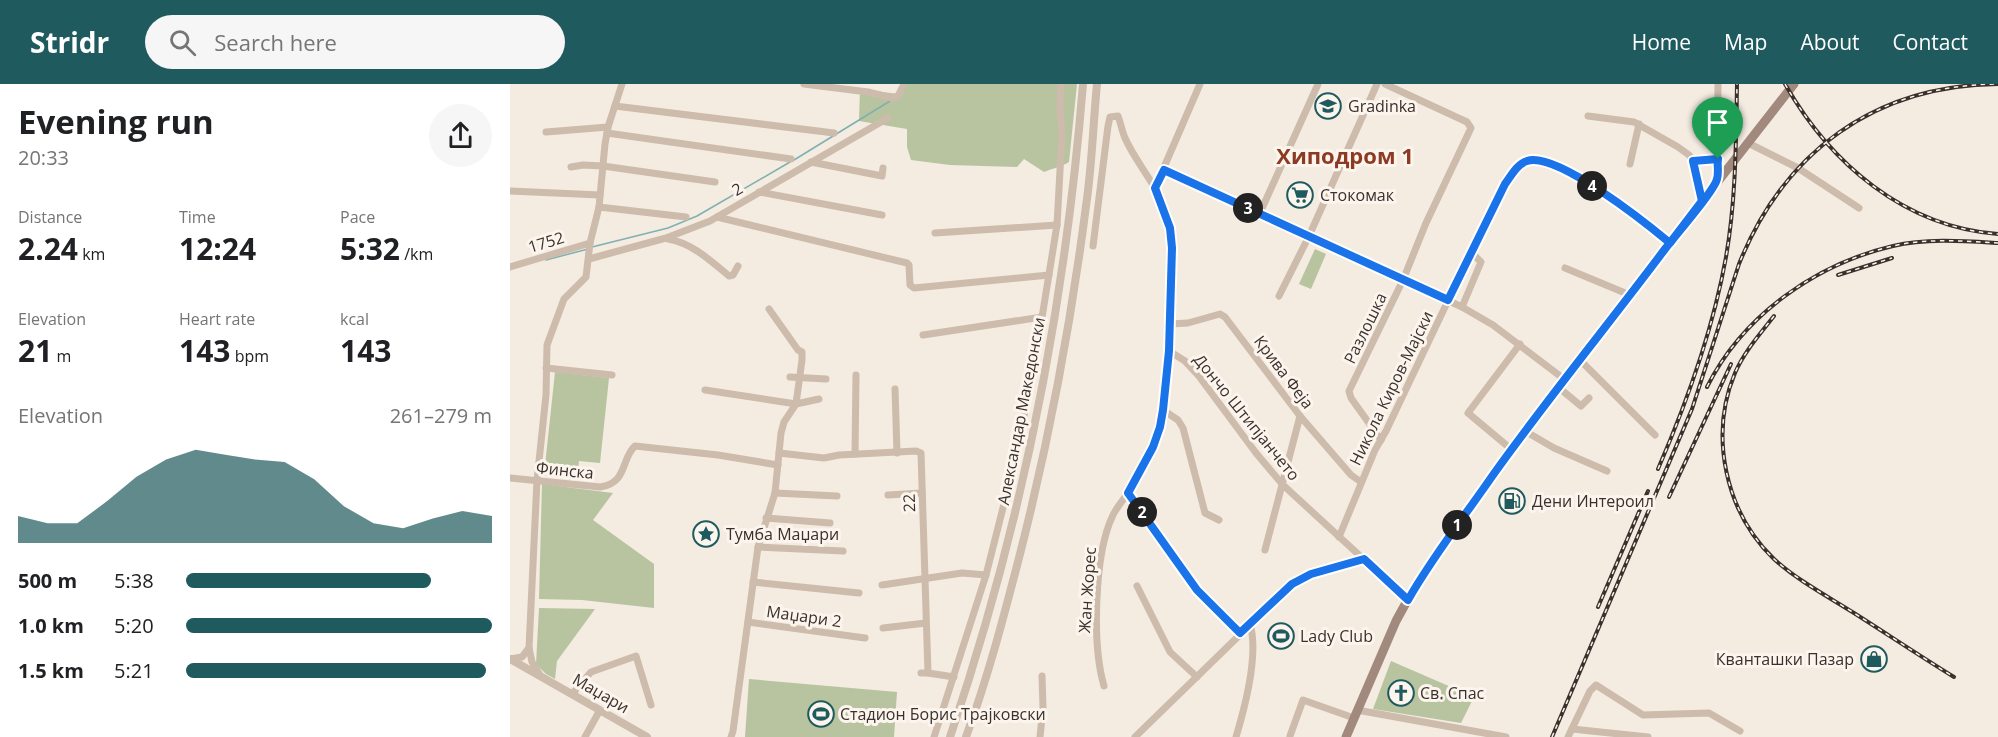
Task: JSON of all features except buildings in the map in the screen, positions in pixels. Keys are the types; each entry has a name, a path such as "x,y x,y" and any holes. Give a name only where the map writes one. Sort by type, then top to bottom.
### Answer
{"main road":[{"path":"1346,737 1389,636 1408,600 1451,532 1579,359 1794,84"}],"street":[{"path":"540,675 532,662 529,648 537,480 546,395 545,355 550,333 564,298 586,276 590,243 599,207 608,130 622,84"},
{"path":"804,84 868,92 892,98 898,96 904,84"},
{"path":"934,737 986,574 1016,454 1057,225 1062,134 1061,84"},
{"name":"Александар Македонски","path":"950,737 986,626 1009,543 1028,460 1064,265 1083,84"},
{"name":"Александар Македонски","path":"966,737 982,694 1042,462 1064,351 1087,205 1097,84"},
{"path":"1155,188 1200,84"},
{"path":"1260,213 1318,84"},
{"path":"1279,296 1309,236 1377,84"},
{"name":"Разлошка","path":"1381,440 1351,398 1349,391 1471,131 1470,124 1385,84"},
{"path":"1717,180 1718,84"},
{"path":"615,106 834,133"},
{"name":"Жан Жорес","path":"1093,246 1108,126 1110,117 1118,116 1126,140 1155,188 1170,228 1173,258 1169,351 1163,410 1153,447 1128,493 1114,513 1103,544 1097,598 1097,630 1098,655 1104,686"},
{"path":"1588,116 1628,120 1639,124 1689,155 1693,161 1702,201"},
{"name":"2","path":"589,259 666,238 717,217 888,118"},
{"path":"1630,164 1639,124"},
{"path":"546,132 608,130 791,159"},
{"path":"1748,143 1797,168 1858,208"},
{"path":"1693,161 1718,156 1733,161"},
{"name":"Никола Киров-Мајски","path":"1339,537 1361,482 1471,252 1505,184 1524,161 1534,159 1550,162 1615,200 1670,243"},
{"path":"812,162 882,176 883,168"},
{"path":"571,167 603,166 715,182"},
{"path":"1164,170 1462,307 1520,344 1561,383 1581,406 1589,398"},
{"path":"510,190 600,195"},
{"path":"759,192 882,215"},
{"path":"599,207 686,217"},
{"path":"717,217 908,263 910,285 914,288 1049,275"},
{"path":"935,233 1057,225"},
{"path":"666,238 683,243 700,253 729,276 733,275 738,266"},
{"name":"1752","path":"510,267 590,243"},
{"path":"1462,307 1481,262 1471,252"},
{"path":"1565,268 1630,295"},
{"path":"748,622 759,547 775,493 783,427 796,404 802,354 769,309"},
{"name":"Крива Феја","path":"1170,324 1188,323 1222,315 1300,417 1350,476 1361,482"},
{"path":"922,335 1042,317"},
{"path":"1511,449 1468,413 1520,344"},
{"name":"Дончо Штипјанчето","path":"1169,351 1185,361 1198,375 1283,485 1408,600"},
{"path":"1579,359 1655,435"},
{"path":"546,368 612,375"},
{"path":"855,454 856,375"},
{"path":"790,377 826,379"},
{"path":"895,389 897,453"},
{"path":"705,390 796,404 819,399"},
{"path":"1163,410 1182,423 1205,513 1219,520"},
{"path":"1265,550 1300,417"},
{"path":"1526,431 1554,448 1607,471"},
{"name":"Финска","path":"510,478 609,486 621,473 631,448 635,446 778,465"},
{"name":"22","path":"779,453 824,458 855,454 916,451 921,453 926,578 925,673 954,677"},
{"path":"775,493 837,496"},
{"path":"888,495 922,493"},
{"path":"1128,493 1197,590 1240,633"},
{"path":"766,518 830,522"},
{"path":"759,547 843,551"},
{"path":"1135,737 1285,590 1311,574 1364,559"},
{"path":"882,585 962,573 986,574"},
{"path":"753,582 859,593"},
{"path":"1137,586 1170,652 1197,677"},
{"name":"Маџари 2","path":"731,737 748,622 865,638"},
{"path":"883,628 926,623"},
{"path":"1236,737 1244,712 1249,683 1254,635 1250,624"},
{"name":"Маџари","path":"510,659 522,657 529,648"},
{"path":"573,693 591,672 636,656 651,705"},
{"name":"Маџари","path":"510,659 647,737"},
{"path":"1040,737 1043,707 1042,676"},
{"path":"1568,737 1590,691 1596,685 1643,715 1709,713 1740,731"},
{"path":"1290,736 1303,700 1355,714 1506,737"},
{"path":"585,737 600,710"},
{"path":"1572,729 1648,737"}],"green space":[{"path":"903,84 1077,84 1069,162 1044,172 1024,159 1017,167 950,165 911,160 907,147 907,129 859,121 860,89 898,94"},
{"path":"1315,249 1326,254 1311,289 1299,284"},
{"path":"555,372 609,378 600,463 579,461 577,479 544,475"},
{"path":"542,484 613,493 593,520 654,564 654,608 582,600 539,599"},
{"path":"539,608 595,609 557,661 555,679 536,664"},
{"path":"1391,661 1474,697 1461,723 1373,709"},
{"name":"Стадион Борис Трајковски","path":"749,679 897,692 894,737 745,737"}],"waterway":[{"path":"794,160 890,101"},
{"path":"592,247 668,228 697,216 790,162"},
{"path":"546,260 588,249"}],"railway":[{"path":"1658,469 1698,365 1721,284 1734,192 1737,84"},
{"path":"1785,84 1803,113 1824,140 1873,186 1931,219 1964,229 1998,234"},
{"path":"1552,737 1692,409 1739,264 1758,224 1781,189 1808,158 1839,132 1874,112 1912,97 1953,87 1998,84"},
{"path":"1707,387 1722,361 1761,315 1785,296 1837,266 1864,254 1906,243 1946,241 1998,243"},
{"path":"1838,275 1892,258"},
{"path":"1774,316 1753,343 1735,373 1727,397 1723,422 1726,472 1733,496 1744,519 1757,540 1792,574 1954,677"},
{"path":"1669,497 1731,364"},
{"path":"1598,607 1648,491"}],"place":[{"name":"Gradinka","path":"1328,106"},
{"name":"Стокомак","path":"1300,195"},
{"name":"Дени Интероил","path":"1512,501"},
{"name":"Тумба Маџари","path":"706,534"},
{"name":"Lady Club","path":"1281,636"},
{"name":"Кванташки Пазар","path":"1874,659"},
{"name":"Св. Спас","path":"1401,693"},
{"name":"Стадион Борис Трајковски","path":"821,714"}],"district":[{"name":"Хиподром 1","path":"1345,155"}],"route":[{"path":"1718,159 1693,161 1702,201 1670,243 1615,200 1550,162 1534,159 1524,161 1505,184 1448,300 1164,170 1155,188 1170,228 1173,258 1169,351 1163,410 1153,447 1128,493 1197,590 1240,633 1298,580 1364,559 1408,600 1451,532 1511,449 1689,219 1702,201 1717,180 1718,159"}]}
